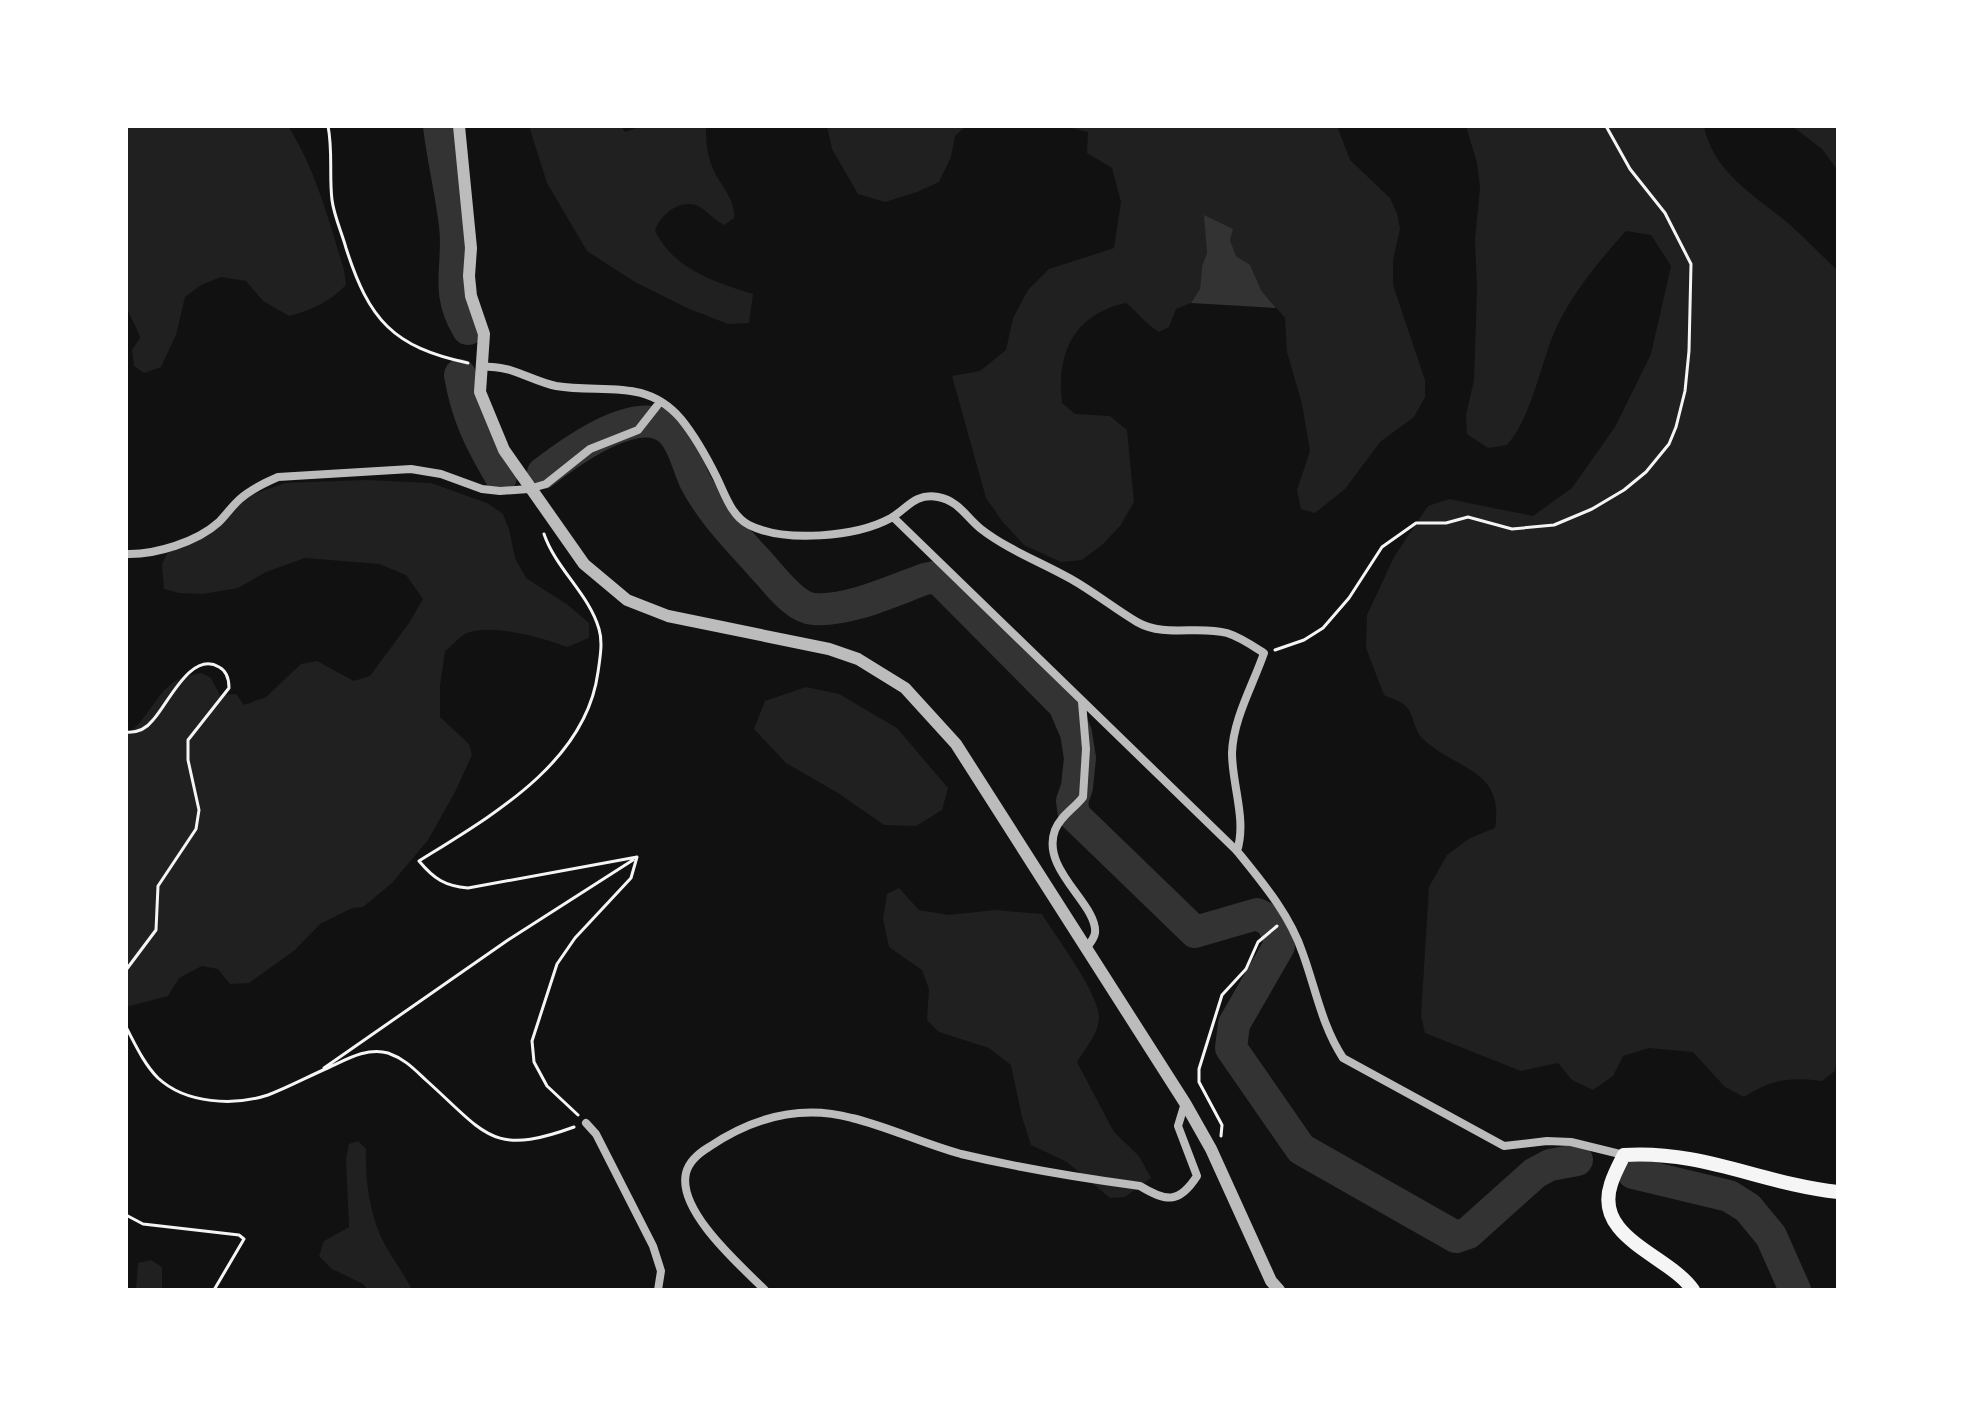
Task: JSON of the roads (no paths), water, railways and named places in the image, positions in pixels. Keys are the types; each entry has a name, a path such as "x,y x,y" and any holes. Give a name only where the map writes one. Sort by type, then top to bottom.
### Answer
{"main road":[{"path":"1693,1290 1685,1278 1622,1233 1610,1215 1610,1185 1624,1155 1691,1157 1797,1188 1838,1192"}],"street":[{"path":"459,126 471,248 471,296 484,334 480,392 504,450 529,489 584,564 627,600 668,616 829,649 858,659 905,688 933,715 956,744 1185,1103 1211,1149 1271,1281 1279,1290"},
{"path":"480,365 507,369 554,386 621,388 645,394 660,402 678,416 690,431 729,503 747,525 770,532 824,535 874,525 893,517 908,502 937,497 956,503 982,530 1009,548 1072,580 1141,624 1169,632 1198,630 1226,633 1264,653 1235,730 1232,750 1242,836 1237,851"},
{"path":"126,554 161,552 179,544 217,524 240,498 258,485 278,477 411,469 441,474 482,489 529,489 546,484 590,449 638,430 660,402"},
{"path":"893,517 1237,851 1273,896 1287,920 1302,952 1321,1014 1343,1058 1504,1146 1547,1141 1571,1142 1624,1155"},
{"path":"1082,702 1086,749 1084,787 1078,803 1067,810 1055,829 1052,846 1056,863 1095,924 1095,937 1086,949"},
{"path":"765,1290 701,1224 687,1192 685,1174 695,1156 733,1131 759,1119 789,1113 851,1117 933,1147 1140,1186 1158,1197 1177,1198 1189,1189 1197,1176 1178,1126 1185,1103"},
{"path":"586,1123 596,1134 653,1246 661,1271 658,1290"}],"waterway":[{"path":"439,126 455,225 455,290 468,329"},
{"path":"460,375 475,428 501,477"},
{"path":"543,473 587,443 624,425 659,423 676,437 695,481 719,518 782,589 801,605 814,609 841,607 925,579 935,577 942,582 1064,705 1076,733 1080,758 1072,801 1074,815 1195,932 1257,914 1271,921 1278,935 1279,946 1234,1024 1231,1048 1301,1149 1456,1237 1468,1233 1535,1173 1550,1165 1577,1160"},
{"path":"1633,1173 1729,1196 1748,1208 1771,1236 1795,1290"}]}
